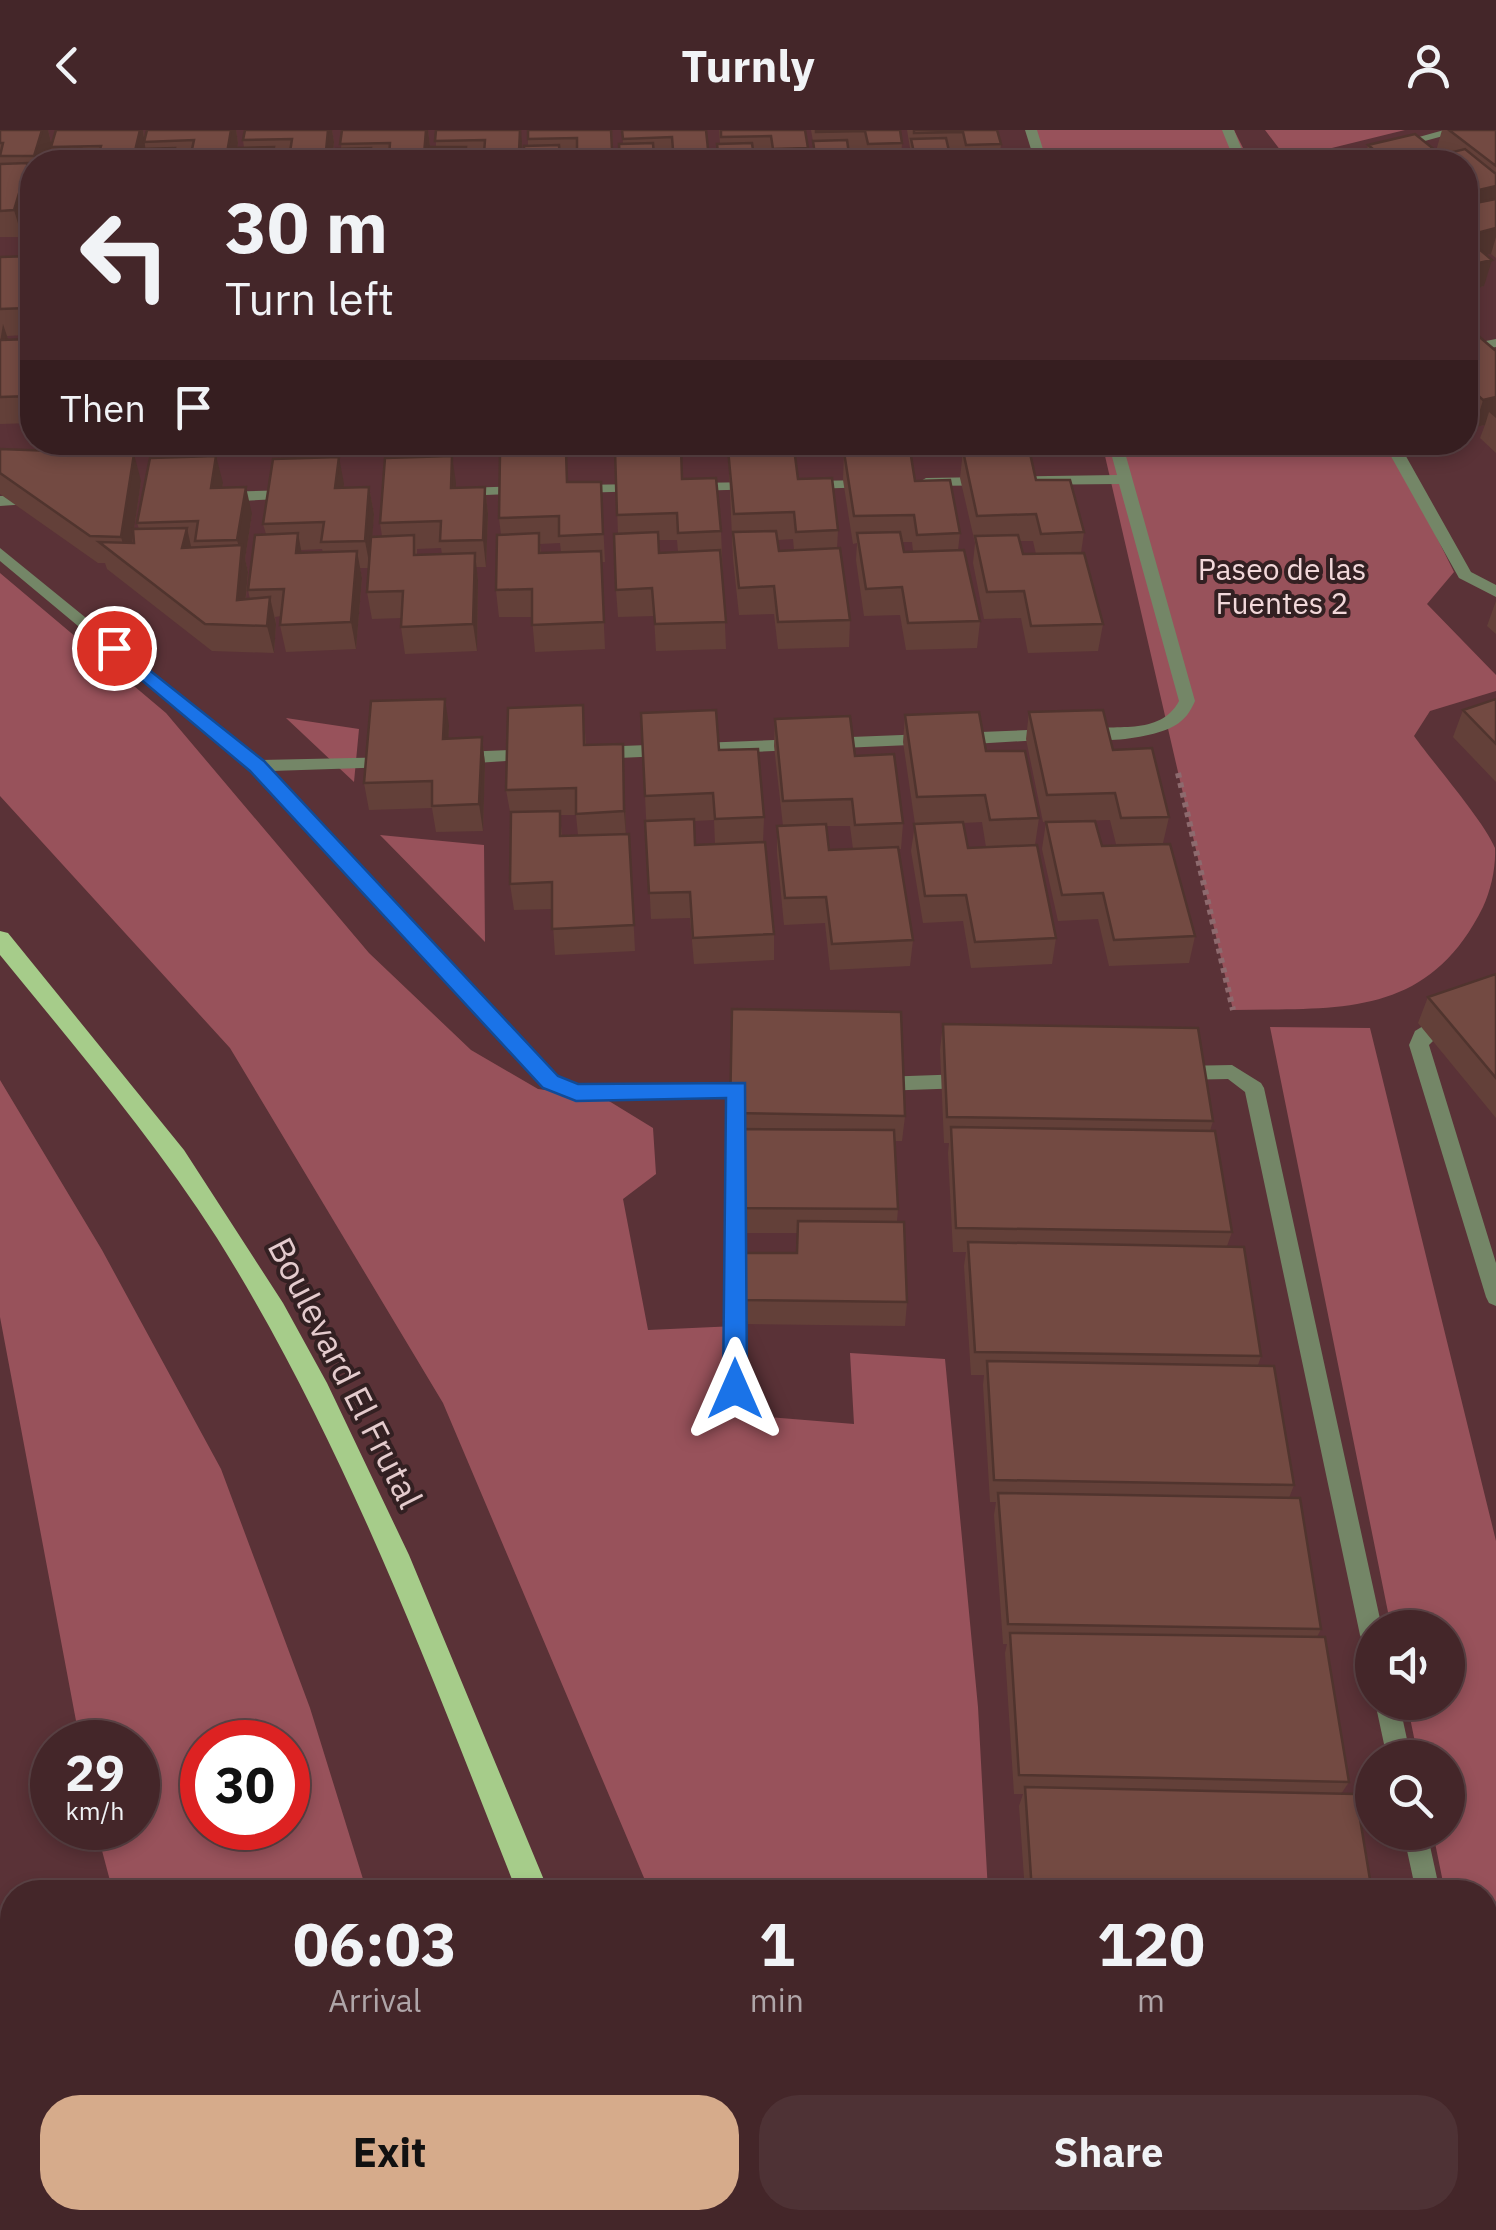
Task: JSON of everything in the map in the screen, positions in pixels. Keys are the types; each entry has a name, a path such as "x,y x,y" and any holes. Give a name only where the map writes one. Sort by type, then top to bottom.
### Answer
{"main road":[{"name":"Boulevard El Frutal","path":"0,939 106,1070 227,1232 323,1404 422,1615 528,1880"}],"street":[{"path":"1382,150 1459,130"},
{"path":"569,754 1119,732 1166,725 1183,712 1187,701 1118,455"},
{"path":"1397,455 1465,575 1496,592"},
{"path":"907,483 1124,478"},
{"path":"789,485 887,483"},
{"path":"670,488 769,486"},
{"path":"434,492 651,488"},
{"path":"197,497 316,495"},
{"path":"0,501 59,500"},
{"path":"0,553 257,766 562,1090 737,1099 776,1088"},
{"path":"432,759 549,755"},
{"path":"257,766 413,760"},
{"path":"1459,1012 1429,1029 1419,1044 1496,1297"},
{"path":"1164,1073 1232,1072 1251,1082 1254,1088 1366,1610"},
{"path":"853,1085 989,1080"},
{"path":"735,1389 736,1189"},
{"path":"1419,1850 1425,1880"}],"path":[{"path":"1166,725 1233,1010"}],"green space":[{"path":"1027,130 1234,130 1244,150 1032,150"},
{"path":"1265,130 1405,130 1324,150 1280,150"},
{"name":"Paseo de las Fuentes 2","path":"1105,455 1396,455 1454,572 1427,604 1496,675 1496,691 1430,711 1414,736 1495,848 1486,900 1461,943 1436,970 1408,988 1345,1006 1233,1010"},
{"path":"0,573 166,713 369,953 471,1050 538,1089 604,1098 653,1128 656,1174 623,1199 648,1330 736,1326 744,1415 854,1424 850,1353 945,1359 978,1707 987,1880 645,1880 443,1403 230,1048 0,796"},
{"path":"286,718 359,729 354,782"},
{"path":"380,835 484,845 485,942"},
{"path":"1270,1027 1370,1028 1496,1541 1496,1880 1443,1880 1436,1850 1465,1850 1465,1740 1415,1740 1410,1720 1465,1720 1465,1610 1388,1610"},
{"path":"0,1080 102,1250 221,1469 310,1708 363,1880 110,1880 102,1850 160,1850 160,1720 76,1720 0,1317"}],"building":[{"path":"0,130 42,130 36,150 20,150 20,156 0,156"},
{"path":"56,130 140,130 135,150 51,147"},
{"path":"147,130 231,130 228,150 192,150 194,140 144,142"},
{"path":"245,130 328,130 326,150 290,150 292,139 243,140"},
{"path":"342,130 426,130 424,150 389,150 390,143 340,144"},
{"path":"436,130 520,130 519,150 484,150 485,140 435,141"},
{"path":"528,130 611,130 612,150 577,150 577,138 528,139"},
{"path":"622,130 706,130 708,149 673,150 672,137 623,139"},
{"path":"721,130 805,130 808,148 773,149 771,136 721,137"},
{"path":"816,130 900,130 902,143 868,144 865,131"},
{"path":"914,130 997,130 1001,144 966,145 963,132"},
{"path":"1449,130 1496,130 1496,166"},
{"path":"1415,134 1435,150 1374,150 1368,145"},
{"path":"946,138 949,150 913,150 911,139"},
{"path":"847,140 848,150 814,150 813,141"},
{"path":"653,143 654,150 619,150 619,144"},
{"path":"752,143 753,150 718,150 717,144"},
{"path":"559,145 559,150 524,150 524,146"},
{"path":"274,147 273,150 238,148"},
{"path":"430,147 466,147 466,150 430,150"},
{"path":"1478,159 1496,174 1496,186 1479,190"},
{"path":"20,163 20,190 14,210 0,211 0,164"},
{"path":"1496,199 1496,228 1478,233 1478,203"},
{"path":"1478,248 1492,260 1478,263"},
{"path":"20,256 20,308 0,309 0,257"},
{"path":"1478,336 1496,351 1496,397 1483,400 1478,396"},
{"path":"20,339 20,396 0,397 0,340"},
{"path":"0,449 20,450 20,455 134,455 121,537 90,536 0,473"},
{"path":"500,455 566,455 567,482 601,482 603,534 559,536 559,516 499,518"},
{"path":"615,455 681,455 682,479 716,478 721,531 678,533 677,513 617,515"},
{"path":"729,455 795,455 798,479 832,478 838,530 796,532 794,512 734,514"},
{"path":"844,455 911,455 915,481 950,480 960,533 917,535 914,515 854,516"},
{"path":"964,455 1030,455 1036,480 1070,480 1084,532 1041,534 1036,514 977,516"},
{"path":"216,456 211,488 246,487 237,540 195,541 198,521 137,523 150,458"},
{"path":"452,456 451,488 485,487 483,540 440,541 441,521 380,523 385,458"},
{"path":"339,457 335,488 369,487 365,541 321,542 324,522 263,524 273,459"},
{"path":"187,528 182,548 242,545 237,600 270,597 267,626 205,624 99,542 134,543 133,529"},
{"path":"776,531 779,551 840,548 850,620 778,622 774,586 739,588 733,532"},
{"path":"658,532 659,553 720,550 726,622 655,624 652,588 616,590 614,534"},
{"path":"900,532 904,552 964,550 980,621 908,623 902,587 866,589 857,533"},
{"path":"298,533 296,553 357,551 351,622 280,625 284,589 248,590 255,535"},
{"path":"539,533 539,553 601,551 604,622 532,625 532,589 496,590 497,535"},
{"path":"414,535 414,555 475,553 473,624 401,627 403,591 367,592 371,537"},
{"path":"1018,535 1023,554 1084,553 1103,624 1031,626 1024,591 987,592 975,536"},
{"path":"445,699 443,739 482,737 479,804 432,806 432,781 364,783 371,701"},
{"path":"1496,699 1496,744 1463,710"},
{"path":"583,705 584,745 623,744 624,811 576,814 576,788 506,790 508,708"},
{"path":"716,710 719,750 758,749 764,817 715,819 713,793 645,796 641,713"},
{"path":"1103,710 1113,750 1152,748 1169,817 1121,818 1115,793 1047,795 1029,712"},
{"path":"979,712 986,751 1025,751 1039,818 990,820 985,795 917,797 905,715"},
{"path":"850,716 855,756 894,754 903,823 855,825 852,799 783,801 775,719"},
{"path":"560,811 560,836 629,834 634,925 552,929 552,882 510,884 511,812"},
{"path":"694,819 695,845 765,842 774,934 693,938 690,892 649,893 645,821"},
{"path":"1095,821 1102,846 1170,844 1195,936 1114,940 1103,893 1062,895 1046,822"},
{"path":"963,822 968,848 1037,845 1056,938 975,942 966,895 925,896 914,824"},
{"path":"826,824 829,850 898,847 913,940 832,944 826,897 785,898 777,826"},
{"path":"1496,974 1496,1078 1428,997"},
{"path":"732,1009 901,1012 905,1116 730,1113"},
{"path":"943,1024 1198,1028 1213,1121 947,1117"},
{"path":"951,1127 1215,1131 1232,1232 956,1228"},
{"path":"735,1129 894,1130 898,1209 734,1208"},
{"path":"798,1221 904,1222 907,1302 742,1300 743,1253 797,1253"},
{"path":"968,1242 1244,1247 1261,1356 975,1352"},
{"path":"987,1361 1274,1366 1294,1485 994,1480"},
{"path":"998,1493 1300,1498 1321,1629 1008,1624"},
{"path":"1010,1633 1325,1637 1349,1782 1019,1775"},
{"path":"1025,1787 1355,1794 1355,1850 1365,1850 1370,1880 1031,1880"}],"route":[{"path":"114,648 257,766 550,1082 576,1093 737,1089 735,1389"}]}
